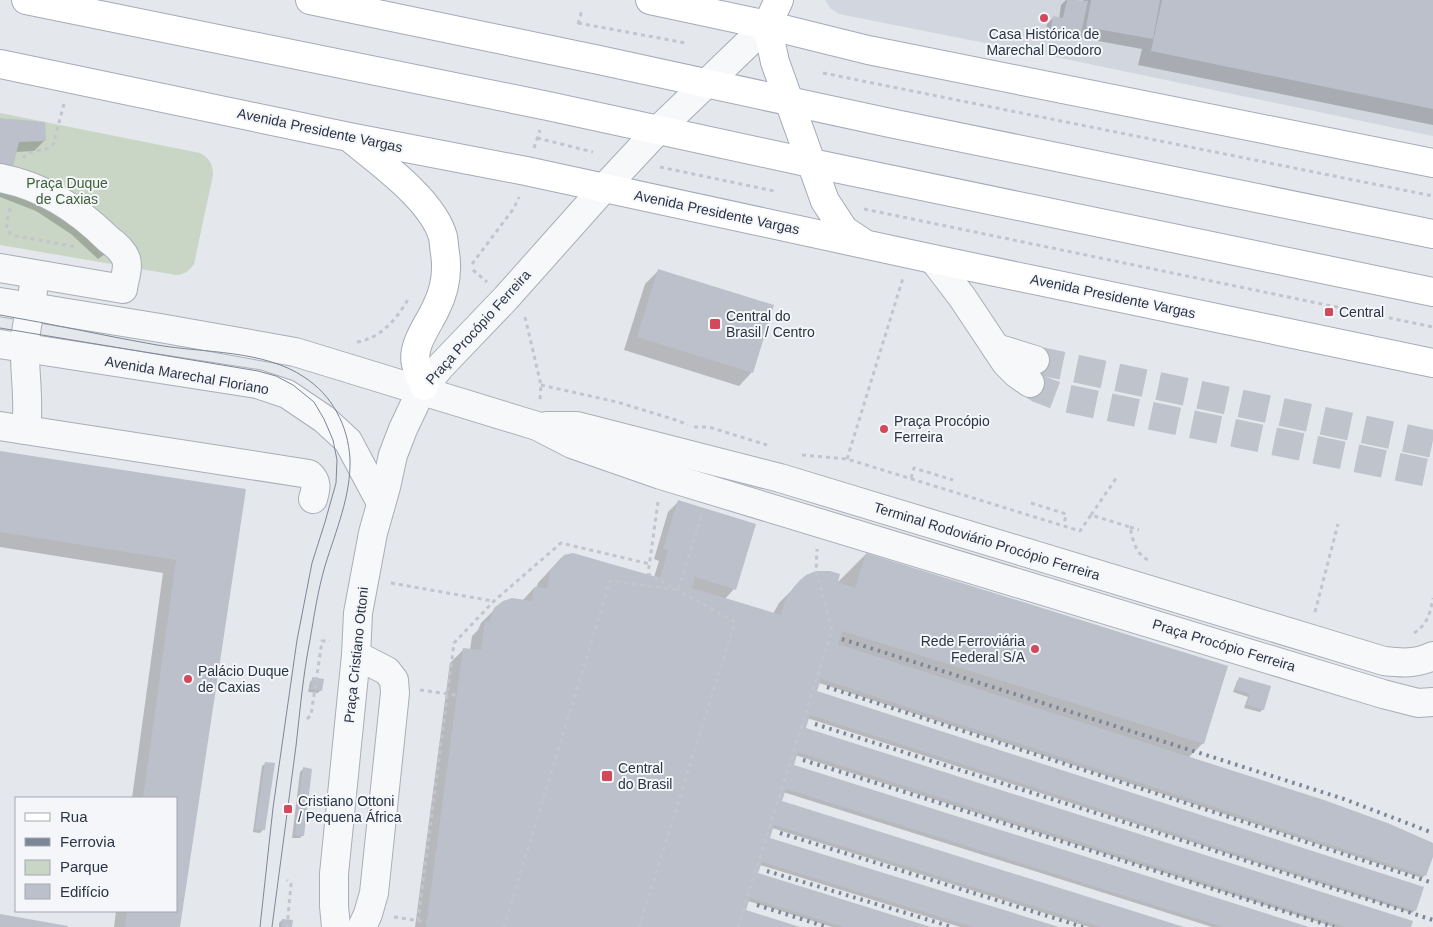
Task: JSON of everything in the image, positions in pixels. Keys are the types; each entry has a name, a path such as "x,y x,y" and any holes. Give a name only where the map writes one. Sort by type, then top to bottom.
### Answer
{"main road":[{"path":"26,0 548,106 811,163 1433,292"},
{"path":"310,0 1433,234"},
{"path":"650,0 767,24 868,50 1433,163"},
{"path":"779,0 767,24 775,62 825,201 844,230 864,243"},
{"name":"Avenida Presidente Vargas","path":"0,64 604,188 1433,362"},
{"path":"349,137 405,184 433,217 442,236 446,264 445,284 437,308 423,332 416,349 415,362 422,389"}],"street":[{"name":"Praça Procópio Ferreira","path":"767,24 658,130 422,389 537,426 572,444 661,475 1383,694 1418,703 1433,702"},
{"path":"0,268 123,289 127,265 122,252 88,219 58,199 36,188 6,189"},
{"path":"922,256 962,297 996,348 1033,372"},
{"path":"13,428 28,416 28,398 12,346 25,332 31,308 34,274"},
{"path":"0,302 295,352 422,389"},
{"name":"Avenida Marechal Floriano","path":"12,346 257,384 286,394 324,418 348,441 381,503"},
{"name":"Praça Cristiano Ottoni","path":"336,927 334,874 358,612 373,533 393,455 422,389"},
{"name":"Terminal Rodoviário Procópio Ferreira","path":"537,426 577,426 780,478 1384,661 1404,663 1423,661 1433,656"},
{"path":"13,428 309,474 314,479 316,487 313,499"},
{"path":"356,647 387,671 394,680 395,687 374,893 362,927"}],"path":[{"path":"576,29 582,10"},
{"path":"578,24 686,43"},
{"path":"823,73 1433,196"},
{"path":"22,160 26,154 47,149 53,145 70,79"},
{"path":"533,152 540,129"},
{"path":"537,138 593,152"},
{"path":"660,167 774,191"},
{"path":"6,189 6,229 12,235 109,252 122,252"},
{"path":"470,267 514,208 519,197"},
{"path":"864,209 1433,327"},
{"path":"847,459 922,256"},
{"path":"356,342 364,341 382,332 394,320 411,295"},
{"path":"526,317 541,386 537,426"},
{"path":"541,386 616,402 676,420 692,427 712,428 774,447"},
{"path":"798,454 847,459 1080,531 1117,477"},
{"path":"911,478 914,468 953,480"},
{"path":"639,927 735,622 648,574 661,475"},
{"path":"1031,503 1066,514 1064,525"},
{"path":"504,927 610,581 678,590 702,511"},
{"path":"1091,515 1139,530"},
{"path":"738,927 832,630 816,571 818,522"},
{"path":"1306,610 1315,612 1338,524"},
{"path":"1130,527 1136,548 1142,557 1154,564"},
{"path":"427,922 418,921 454,643 494,601 561,543 650,564"},
{"path":"365,579 494,601"},
{"path":"1407,636 1423,626 1429,617 1433,598"},
{"path":"307,719 312,715 322,641 356,647"},
{"path":"395,687 456,695"},
{"path":"287,880 291,884 287,927"}],"shaded area":[{"path":"825,0 1433,0 1433,136 1056,57 839,14 830,8"}],"green space":[{"name":"Praça Duque de Caxias","path":"0,113 200,153 206,157 210,162 213,175 194,264 188,271 176,275 0,245"}],"building":[{"path":"1067,0 1088,1 1081,34 1051,28 1053,16 1063,18"},
{"path":"1091,0 1160,0 1153,39 1086,27"},
{"path":"1162,0 1433,0 1433,109 1151,51"},
{"path":"0,118 45,122 46,141 19,142 11,175 46,201 0,189"},
{"path":"658,269 774,305 753,373 637,337"},
{"name":"Palácio Duque de Caxias","path":"0,451 246,489 180,927 125,927 127,912 178,912 178,797 143,797 176,560 0,532"},
{"path":"678,500 756,524 736,590 695,577 692,588 781,615 785,601 793,588 806,575 816,571 830,571 840,574 838,582 855,588 866,553 1228,666 1204,744 842,631 838,644 1324,800 1390,824 1433,843 1433,857 1426,876 821,679 817,691 1424,887 1416,911 810,715 806,728 1413,921 1411,927 1346,927 798,752 794,765 1309,927 1223,927 786,789 782,801 1184,927 1101,927 774,825 770,838 1059,927 973,927 762,862 758,873 931,927 844,927 750,898 746,910 800,927 426,927 463,648 481,650 485,621 489,622 494,608 503,601 512,598 532,601 534,587 547,588 552,568 564,555 573,553 660,578 668,550 663,549"},
{"path":"312,677 324,679 322,691 311,689"},
{"path":"1239,677 1271,686 1264,710 1247,705 1250,694 1235,689"},
{"path":"265,762 275,763 265,830 255,829"},
{"path":"303,767 312,769 304,836 295,835"},
{"path":"0,914 68,926 68,927 0,927"},
{"path":"282,919 293,920 292,927 281,927"}],"tunnel":[{"path":"1035,360 1433,444"},
{"path":"1030,383 1039,389 1060,397 1433,474"}],"tram line":[{"path":"0,315 157,345 233,354 271,362 288,368 314,384 330,402 342,423 349,446 350,473 342,513 325,566 316,603 304,680 272,927"},
{"path":"0,328 258,371 276,376 293,385 314,402 324,419 333,440 337,460 336,483 312,563 297,640 273,808 260,927"}],"railway":[{"path":"842,639 1344,799 1433,833"},
{"path":"827,687 1433,883"},
{"path":"815,724 1433,920"},
{"path":"803,760 1334,927"},
{"path":"780,833 1083,927"},
{"path":"767,871 952,927"},
{"path":"757,905 827,927"}],"place":[{"name":"Casa Histórica de Marechal Deodoro","path":"1044,18"},
{"name":"Central","path":"1329,312"},
{"name":"Central do Brasil / Centro","path":"715,324"},
{"name":"Praça Procópio Ferreira","path":"884,429"},
{"name":"Rede Ferroviária Federal S/A","path":"1035,649"},
{"name":"Palácio Duque de Caxias","path":"188,679"},
{"name":"Central do Brasil","path":"607,776"},
{"name":"Cristiano Ottoni / Pequena África","path":"288,809"}]}
